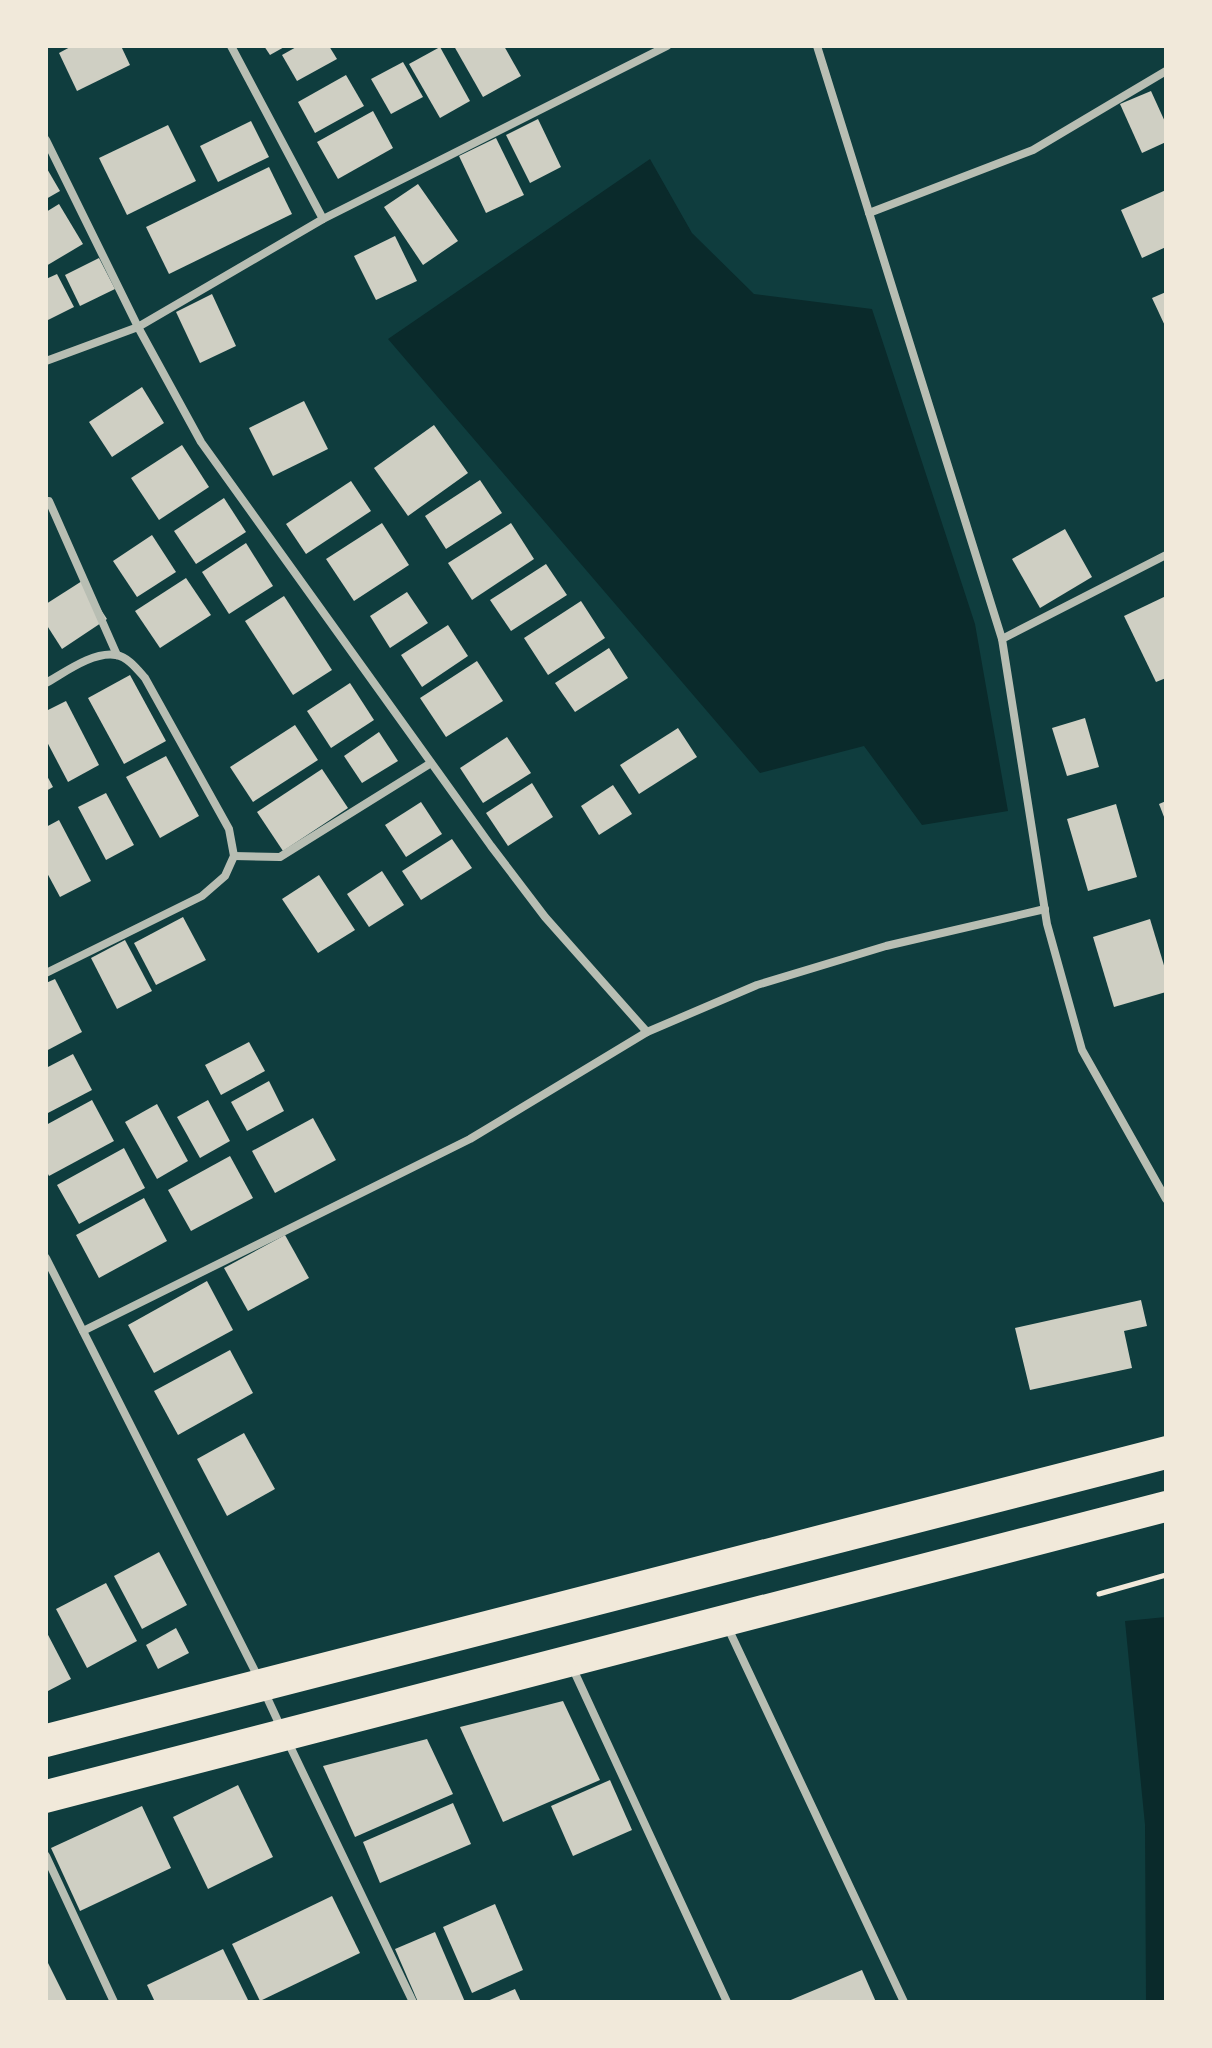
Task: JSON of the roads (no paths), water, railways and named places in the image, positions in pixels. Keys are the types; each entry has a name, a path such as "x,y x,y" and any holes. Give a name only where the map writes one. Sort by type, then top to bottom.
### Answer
{"highway":[{"path":"46,1746 1166,1458"},
{"path":"46,1791 1166,1502"}],"main road":[{"path":"46,1732 1166,1444"},
{"path":"46,1805 1166,1514"}],"street":[{"path":"231,46 323,219"},
{"path":"46,361 138,327 323,219 667,46"},
{"path":"817,46 1002,639 1045,909 1082,1050 1166,1199"},
{"path":"869,213 1033,150 1166,71"},
{"path":"46,140 138,327 201,442 545,917 647,1032"},
{"path":"46,501 49,501 117,655"},
{"path":"1002,639 1166,555"},
{"path":"46,683 102,655 117,655 132,663 145,678 229,829 234,856 225,876 202,896 46,973"},
{"path":"234,856 280,857 431,763"},
{"path":"83,1331 470,1139 647,1032 771,981 886,946 1045,909"},
{"path":"46,1258 258,1678 413,2002"},
{"path":"728,1628 904,2002"},
{"path":"572,1668 727,2002"},
{"path":"46,1856 114,2002"}],"water":[{"path":"650,159 692,233 754,294 872,309 975,624 1008,811 922,825 864,746 760,773 388,339"},
{"path":"1166,1617 1166,2002 1146,2002 1145,1825 1125,1621"}]}
